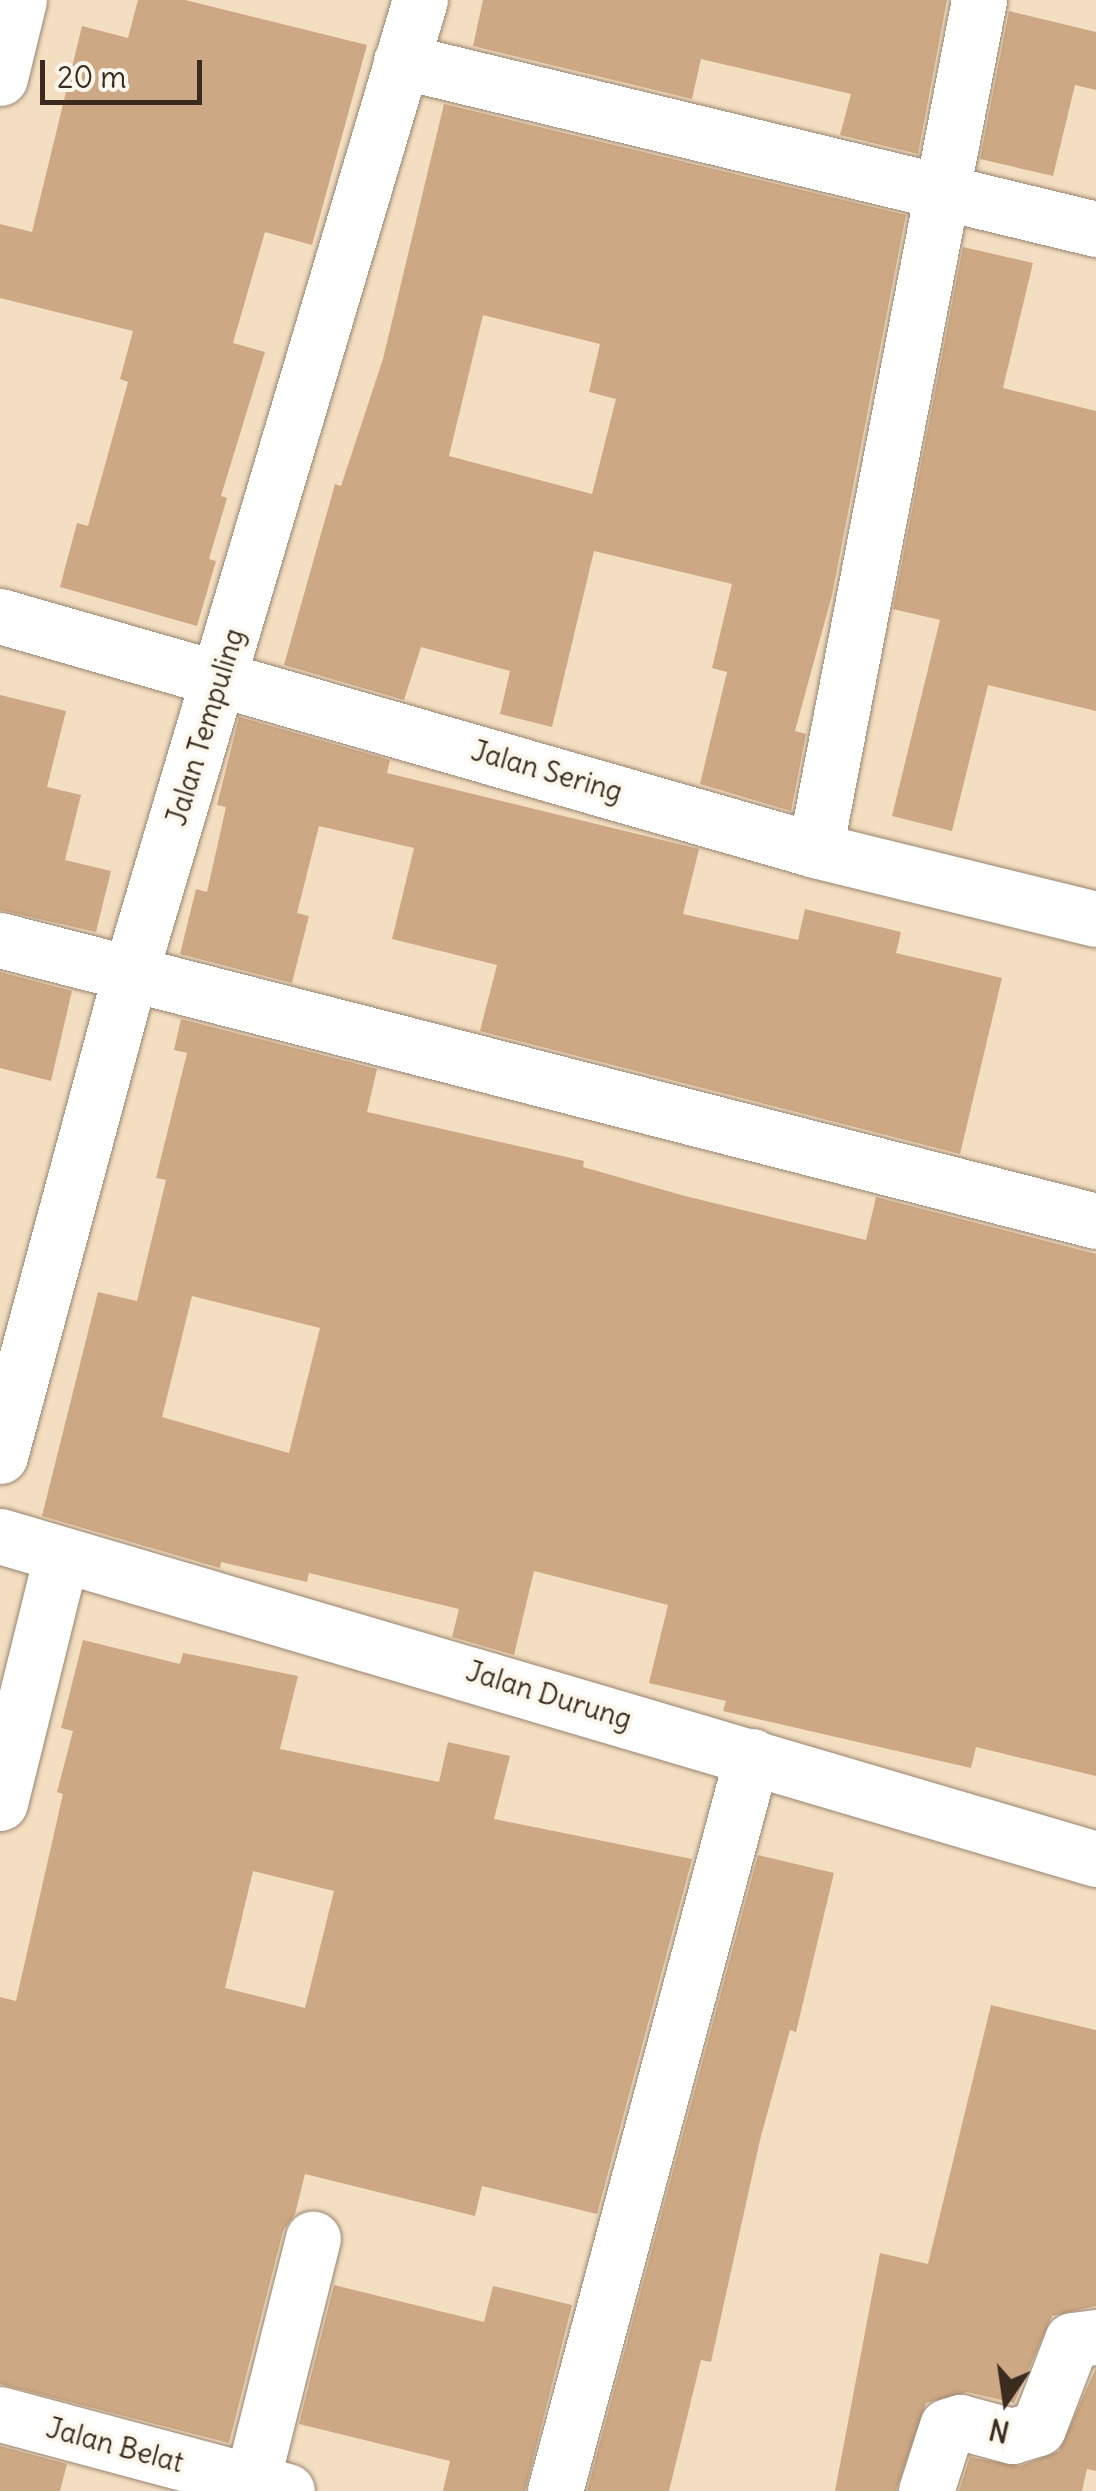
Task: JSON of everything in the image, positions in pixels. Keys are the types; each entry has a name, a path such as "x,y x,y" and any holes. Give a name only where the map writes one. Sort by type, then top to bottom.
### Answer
{"street":[{"path":"0,78 19,0"},
{"name":"Jalan Tempuling","path":"0,1456 130,974 420,0"},
{"path":"816,850 979,0"},
{"path":"401,62 942,187 1096,229"},
{"name":"Jalan Sering","path":"0,616 222,675 816,850 1096,919"},
{"path":"0,940 1096,1221"},
{"name":"Jalan Durung","path":"0,1536 1096,1859"},
{"path":"0,1803 62,1556"},
{"path":"555,2491 752,1756"},
{"path":"270,2486 313,2239"},
{"path":"926,2491 947,2426 960,2422 1012,2436 1038,2428 1072,2340 1096,2337"},
{"name":"Jalan Belat","path":"0,2414 270,2486"}],"building":[{"path":"138,0 185,0 367,45 312,245 265,232 233,343 265,352 221,496 227,498 209,559 216,561 197,626 60,587 77,523 88,526 128,382 120,379 133,331 0,298 0,224 32,232 82,26 128,38"},
{"path":"483,0 947,0 918,154 840,135 851,94 701,59 692,99 473,46"},
{"path":"1009,11 1096,32 1096,90 1075,85 1053,176 980,159"},
{"path":"444,104 906,215 832,595 795,731 806,734 791,811 700,784 727,672 712,668 732,584 594,551 552,727 500,714 510,671 421,647 404,700 284,665 335,484 341,486 383,359","holes":["483,315 600,344 589,392 616,399 592,494 449,456"]},
{"path":"963,247 1033,263 1003,388 1096,411 1096,711 988,685 952,831 892,816 940,620 893,609"},
{"path":"0,695 66,711 47,787 81,795 65,860 111,871 96,932 0,910"},
{"path":"239,717 390,760 387,773 699,849 683,914 798,940 805,909 901,932 896,953 1002,978 960,1154 480,1031 497,965 392,939 414,848 319,826 297,913 309,916 292,983 180,954 196,889 207,892 226,807 217,805"},
{"path":"0,972 72,991 51,1081 0,1068"},
{"path":"181,1019 377,1069 367,1112 584,1161 583,1167 685,1196 866,1240 876,1197 1096,1254 1096,1776 976,1747 971,1768 723,1711 726,1701 649,1683 668,1605 534,1571 514,1655 452,1637 459,1609 309,1573 307,1582 221,1562 220,1568 42,1516 98,1292 137,1301 166,1180 156,1178 187,1053 174,1050","holes":["192,1296 320,1328 289,1453 162,1417"]},
{"path":"83,1640 180,1664 183,1653 298,1676 280,1749 439,1782 448,1742 510,1756 494,1819 692,1859 597,2214 482,2186 475,2216 305,2174 295,2214 283,2231 229,2443 0,2384 0,1997 16,2001 63,1794 57,1792 73,1731 61,1728","holes":["253,1871 334,1891 305,2008 225,1988"]},
{"path":"758,1855 834,1873 796,2032 790,2030 760,2140 711,2362 701,2360 669,2491 587,2491"},
{"path":"991,2005 1096,2030 1096,2306 1052,2316 1014,2403 967,2392 926,2403 896,2491 835,2491 880,2253 928,2264"},
{"path":"334,2285 484,2322 493,2286 572,2305 525,2491 443,2491 450,2461 299,2424"},
{"path":"1096,2368 1096,2471 1087,2469 1082,2491 959,2491 970,2457 1020,2466 1059,2451"},
{"path":"0,2446 67,2464 60,2491 0,2491"}]}
